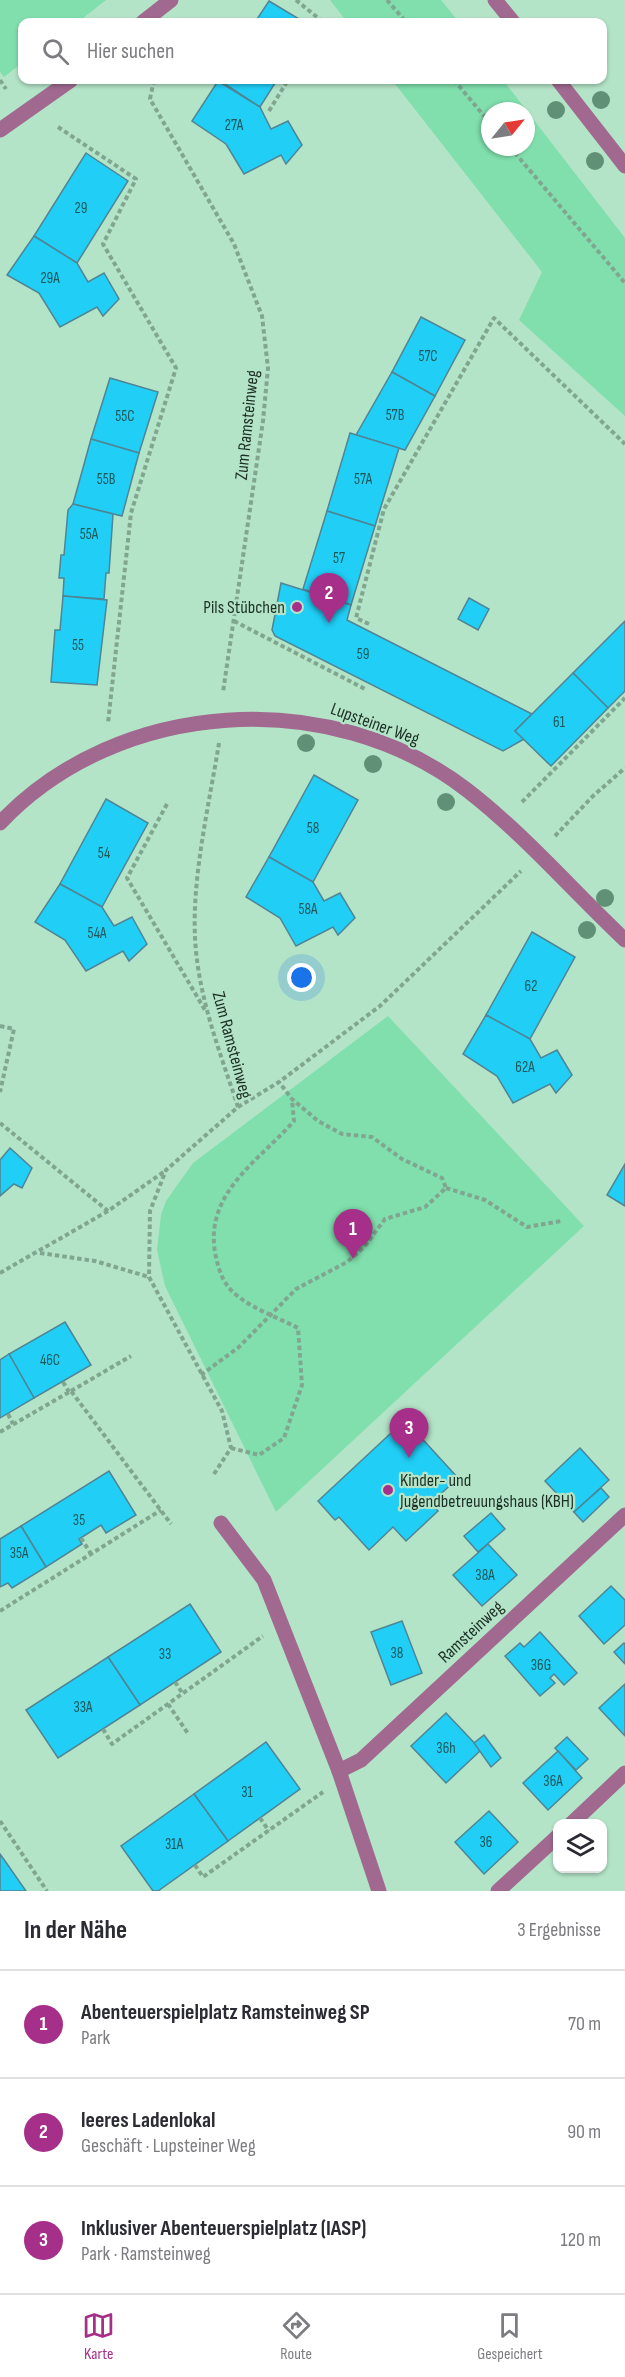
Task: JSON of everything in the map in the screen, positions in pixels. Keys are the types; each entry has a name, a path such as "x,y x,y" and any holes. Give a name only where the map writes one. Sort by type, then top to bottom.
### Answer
{"street":[{"path":"148,18 171,0"},
{"path":"495,0 510,18"},
{"path":"0,130 65,84"},
{"path":"561,84 625,166"},
{"name":"Lupsteiner Weg","path":"0,823 26,798 75,765 140,737 207,722 280,720 333,727 390,747 466,789 538,853 625,940"},
{"name":"Ramsteinweg","path":"339,1771 362,1760 625,1515"},
{"path":"221,1523 264,1580 339,1771 379,1891"},
{"path":"576,1819 625,1773"},
{"path":"498,1891 553,1841"}],"path":[{"path":"296,0 318,18"},
{"path":"387,0 403,18"},
{"path":"0,80 6,89"},
{"name":"Zum Ramsteinweg","path":"153,84 150,99 234,244 262,316 267,379 223,692"},
{"path":"269,111 286,84"},
{"path":"457,84 481,112"},
{"path":"58,127 136,179 103,244 176,368 132,513 108,723"},
{"path":"518,156 625,283"},
{"path":"369,624 356,618 384,508 494,318 625,444"},
{"path":"234,621 367,690"},
{"path":"522,802 625,698"},
{"name":"Zum Ramsteinweg","path":"219,742 203,848 195,939 207,1013 238,1107 166,1170 150,1211 149,1277 222,1411 231,1448"},
{"path":"555,836 593,796 625,768"},
{"path":"167,804 127,878 207,1013"},
{"path":"238,1107 279,1082 380,1006 520,871"},
{"path":"0,1026 14,1029 0,1092"},
{"path":"279,1082 292,1099 318,1121 342,1134 372,1137 381,1141 402,1159 442,1178 446,1188"},
{"path":"214,1474 231,1448 259,1455 284,1437 302,1385 298,1328 255,1308 233,1292 219,1274 213,1241 213,1222 220,1203 235,1182 294,1121 292,1099"},
{"path":"0,1123 108,1212"},
{"path":"0,1273 108,1212 166,1170"},
{"path":"446,1188 484,1200 527,1227 561,1221"},
{"path":"201,1375 239,1347 296,1289 347,1262 364,1247 385,1219 425,1207 446,1188"},
{"path":"39,1253 95,1261 149,1277"},
{"path":"0,1432 131,1356"},
{"path":"63,1382 171,1524"},
{"path":"8,1414 14,1424"},
{"path":"0,1611 160,1510"},
{"path":"81,1538 91,1554"},
{"path":"103,1729 112,1744 263,1636"},
{"path":"175,1682 183,1694"},
{"path":"168,1704 189,1735"},
{"path":"195,1864 203,1877 324,1792"},
{"path":"260,1818 269,1831"},
{"path":"0,1821 47,1891"}],"green space":[{"path":"0,0 106,0 83,18 18,18 18,66 4,77 0,72"},
{"path":"330,0 441,0 456,18 344,18"},
{"path":"395,84 506,84 520,102 481,102 481,156 535,156 535,121 625,238 625,416 519,320 542,272"},
{"path":"388,1016 584,1226 276,1512 165,1286 157,1250 161,1215 166,1201 193,1163"}],"building":[{"path":"269,1 297,18 258,18"},
{"path":"216,84 223,84 260,107 271,129 288,121 302,145 286,164 281,155 244,174 226,144 192,121"},
{"path":"225,84 274,84 260,107"},
{"path":"86,153 128,181 77,263 34,236"},
{"path":"34,236 77,263 88,282 104,273 119,299 103,316 97,307 60,327 39,293 7,275"},
{"path":"421,317 465,340 435,396 392,372"},
{"path":"392,372 435,396 405,450 356,435"},
{"path":"110,378 158,392 139,453 91,439"},
{"path":"350,433 399,448 375,526 327,511"},
{"path":"91,439 139,453 122,516 73,504"},
{"path":"73,504 113,514 109,573 106,573 104,599 63,596 64,578 59,578 61,555 64,555 68,510"},
{"path":"327,511 375,526 351,605 303,589"},
{"path":"281,583 351,605 347,620 532,714 515,731 524,739 503,751 275,636 272,630"},
{"path":"63,596 107,600 97,685 51,682 55,630 60,630"},
{"path":"469,598 489,609 478,630 458,619"},
{"path":"625,621 625,691 608,708 573,673"},
{"path":"573,673 608,708 551,766 515,731"},
{"path":"314,775 358,800 313,882 269,857"},
{"path":"106,799 148,823 102,907 60,884"},
{"path":"269,857 313,882 324,901 340,893 355,918 338,935 333,927 296,946 280,918 246,897"},
{"path":"60,884 102,907 114,926 132,917 147,944 129,961 123,951 86,971 65,940 35,922"},
{"path":"532,932 575,957 530,1039 486,1015"},
{"path":"486,1015 530,1039 541,1058 557,1050 572,1075 556,1093 550,1084 513,1103 497,1076 463,1054"},
{"path":"10,1148 32,1168 22,1188 14,1184 0,1196 0,1160"},
{"path":"625,1164 625,1206 607,1195"},
{"path":"65,1322 91,1365 34,1398 9,1354"},
{"path":"9,1354 34,1398 0,1418 0,1360"},
{"name":"Kinder- und Jugendbetreuungshaus (KBH)","path":"405,1420 458,1478 431,1503 438,1511 406,1541 393,1527 369,1550 339,1517 335,1520 318,1501"},
{"path":"580,1448 609,1480 574,1512 545,1481"},
{"path":"109,1471 136,1515 106,1533 101,1525 79,1539 82,1544 46,1567 21,1526"},
{"path":"601,1488 609,1497 583,1522 574,1512"},
{"path":"491,1513 505,1529 478,1552 464,1536"},
{"path":"21,1526 46,1567 12,1588 8,1583 0,1587 0,1539"},
{"path":"488,1544 517,1575 482,1606 453,1575"},
{"path":"611,1586 625,1600 625,1625 604,1644 579,1616"},
{"path":"190,1604 221,1652 140,1705 108,1657"},
{"path":"402,1621 422,1673 391,1685 371,1632"},
{"path":"540,1632 577,1673 564,1685 554,1674 550,1678 555,1683 540,1696 505,1656 520,1643 524,1647"},
{"path":"625,1644 625,1664 614,1652"},
{"path":"108,1657 140,1705 58,1758 26,1710"},
{"path":"625,1684 625,1736 599,1708"},
{"path":"446,1713 481,1750 446,1783 411,1746"},
{"path":"484,1735 501,1758 491,1767 474,1743"},
{"path":"567,1737 588,1759 576,1770 555,1748"},
{"path":"266,1742 300,1789 228,1841 194,1794"},
{"path":"558,1751 582,1778 548,1810 523,1783"},
{"path":"194,1794 228,1841 158,1891 153,1891 121,1846"},
{"path":"489,1811 518,1842 484,1874 455,1842"},
{"path":"0,1854 5,1861 26,1891 0,1891"}],"place":[{"name":"Pils Stübchen","path":"297,607"},
{"name":"leeres Ladenlokal","path":"329,623"},
{"name":"Abenteuerspielplatz Ramsteinweg SP","path":"353,1259"},
{"name":"Inklusiver Abenteuerspielplatz (IASP)","path":"409,1458"},
{"name":"Kinder- und Jugendbetreuungshaus (KBH)","path":"388,1490"}]}
